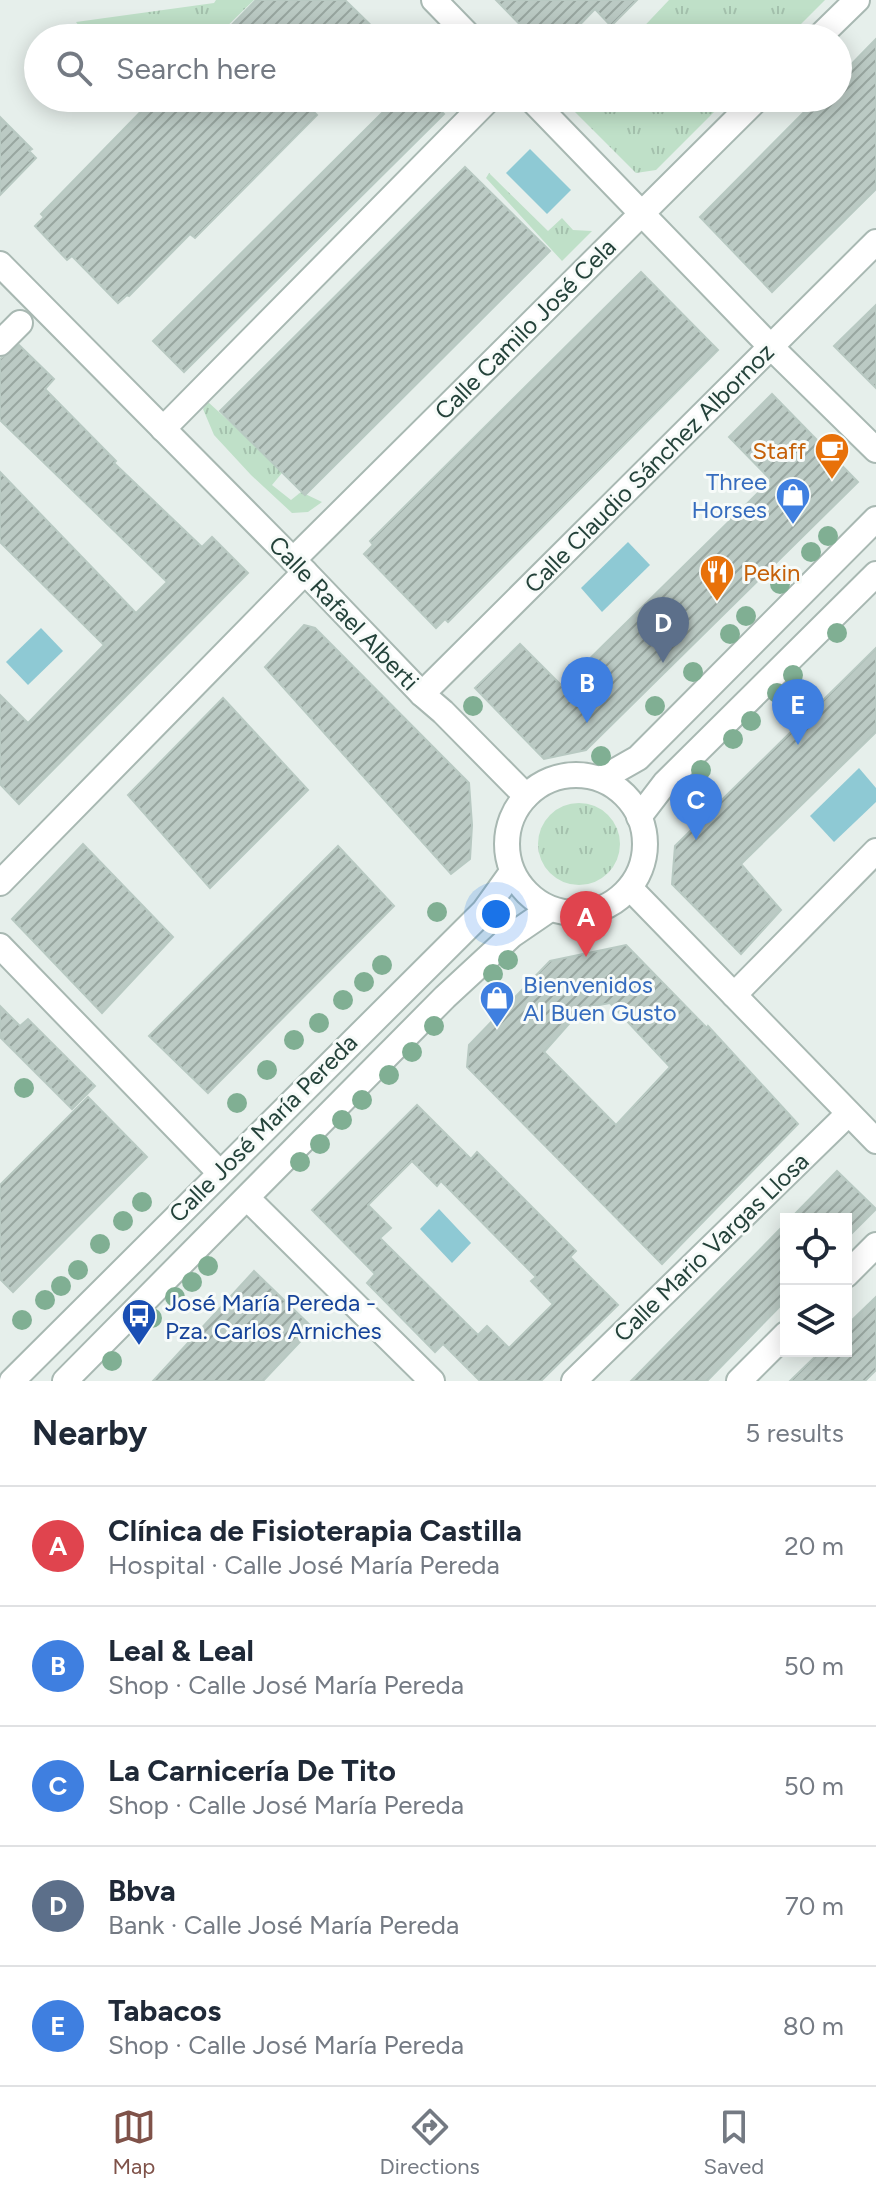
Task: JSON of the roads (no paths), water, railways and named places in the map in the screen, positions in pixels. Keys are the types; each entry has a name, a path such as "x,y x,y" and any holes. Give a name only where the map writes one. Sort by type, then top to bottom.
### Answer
{"street":[{"path":"434,0 457,24"},
{"path":"832,24 857,0"},
{"path":"163,429 476,112"},
{"path":"544,112 770,346 876,450"},
{"name":"Calle Camilo José Cela","path":"0,883 299,566 642,212 744,112"},
{"name":"Calle Claudio Sánchez Albornoz","path":"422,694 876,242"},
{"name":"Calle Rafael Alberti","path":"0,264 526,796"},
{"path":"0,343 20,323"},
{"path":"601,779 638,758 876,519"},
{"path":"639,817 665,783 876,574"},
{"path":"582,775 601,779 624,795 639,817 645,835 645,854 640,872 630,888 614,903 594,912 572,914 550,909 521,888 512,872 506,853 507,832 514,812 526,796 542,783 561,776 582,775"},
{"path":"734,995 876,851"},
{"name":"Calle José María Pereda","path":"12,1381 484,911 512,872"},
{"path":"630,888 876,1141"},
{"name":"Calle José María Pereda","path":"65,1381 445,997 512,935 550,909"},
{"path":"0,946 219,1172"},
{"name":"Calle Mario Vargas Llosa","path":"574,1381 848,1114"},
{"path":"248,1199 432,1381"},
{"path":"852,1269 876,1245"},
{"path":"739,1381 780,1340"}],"water":[{"path":"530,149 571,190 547,214 506,173"},
{"path":"628,542 650,565 602,612 581,588"},
{"path":"41,628 63,651 28,685 6,662"},
{"path":"859,768 876,788 876,802 834,842 810,816"},
{"path":"439,1209 471,1243 452,1263 420,1229"}],"place":[{"name":"Staff","path":"832,481"},
{"name":"Three Horses","path":"793,526"},
{"name":"Pekin","path":"717,603"},
{"name":"Bbva","path":"663,663"},
{"name":"Leal & Leal","path":"587,723"},
{"name":"Tabacos","path":"798,745"},
{"name":"La Carnicería De Tito","path":"696,840"},
{"name":"Clínica de Fisioterapia Castilla","path":"586,957"},
{"name":"Bienvenidos Al Buen Gusto","path":"497,1029"},
{"name":"José María Pereda - Pza. Carlos Arniches","path":"139,1347"}]}
